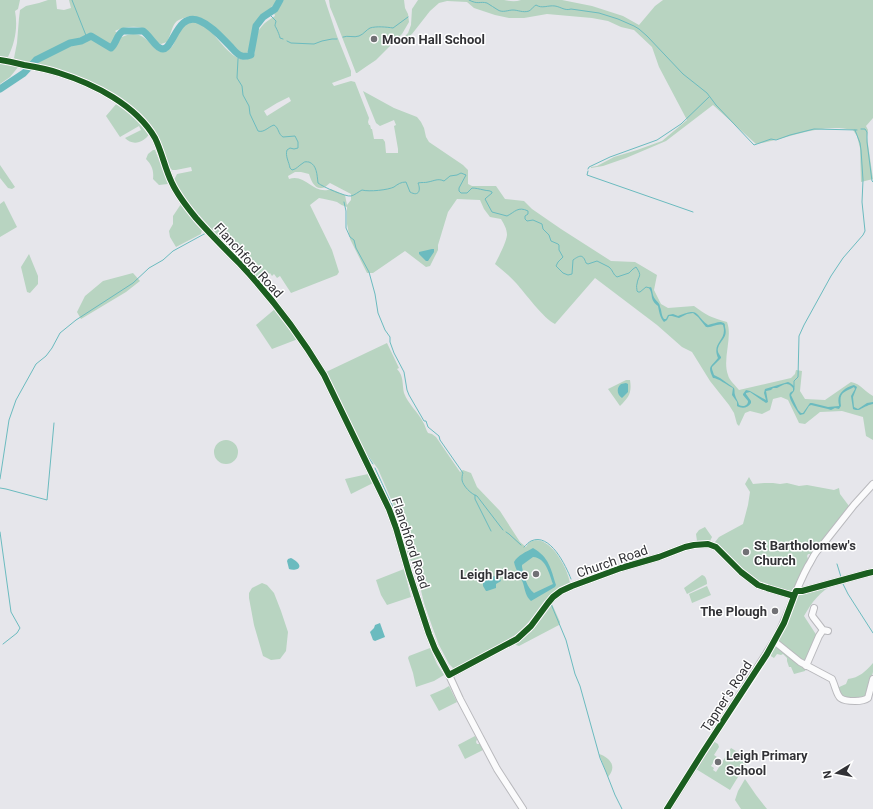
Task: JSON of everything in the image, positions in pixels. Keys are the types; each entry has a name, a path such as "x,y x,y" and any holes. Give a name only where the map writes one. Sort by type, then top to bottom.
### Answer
{"street":[{"name":"Flanchford Road","path":"0,60 59,72 91,85 127,107 143,122 154,137 158,144 172,184 184,202 208,231 270,297 297,332 331,389 389,508 435,649 497,770 523,809"},
{"name":"Tapner's Road","path":"667,809 774,641 784,623 795,594 814,553 820,548 854,505 873,484"},
{"name":"Church Road","path":"449,675 517,639 531,626 553,597 561,591 621,568 659,557 685,547 712,545 716,547 741,572 758,585 795,594"},
{"path":"795,594 873,572"},
{"path":"806,666 819,636 826,630 810,615 814,608"},
{"path":"774,641 806,666 832,679 842,700 866,700 868,698 873,679"}],"green space":[{"path":"0,0 20,0 18,9 15,11 16,29 14,41 8,57 5,58 0,57"},
{"path":"48,0 56,0 57,9 64,10 71,8 69,0 325,0 351,71 351,76 332,83 334,86 351,81 355,82 369,118 368,122 372,129 374,139 383,139 385,142 386,153 398,153 394,126 396,125 394,120 380,126 376,123 363,91 394,108 417,117 424,128 429,142 468,170 468,184 472,186 496,186 505,199 524,201 532,209 561,229 611,261 635,262 657,275 654,290 661,304 668,308 694,306 709,316 727,322 729,334 726,369 730,379 739,390 791,378 795,374 796,370 802,371 800,391 805,399 825,400 851,382 860,386 873,396 873,440 866,436 863,417 842,411 820,412 805,424 799,423 788,400 781,397 773,399 770,410 762,414 750,411 745,413 739,426 729,405 710,381 692,352 682,347 657,325 595,278 555,324 546,317 514,280 495,264 507,235 501,219 490,217 480,200 457,199 448,212 438,245 438,250 430,266 426,267 405,251 373,273 367,273 350,239 347,224 347,207 337,202 319,198 310,205 332,250 339,272 337,275 291,293 280,276 277,278 274,274 272,276 270,273 264,278 266,281 261,285 188,204 180,192 174,180 177,174 192,171 191,167 172,170 169,166 159,138 151,127 130,105 101,88 17,61 14,58 20,10 26,6","holes":["272,6 275,16 259,29 255,42 254,55 247,59 240,59 233,55 208,28 196,21 190,21 183,24 173,45 166,51 161,52 144,37 131,34 122,37 115,31 127,27 140,27 147,31 161,44 167,42 173,26 177,21 187,17 196,17 205,21 229,44 243,54 250,50 254,26 258,20 269,12","289,97 291,101 267,116 264,111","295,172 309,174 313,184 317,187 323,188 330,183 351,194 351,200 347,205 345,195 331,189 320,190 300,179 289,179 288,176"]},
{"name":"Moon Hall School","path":"329,0 404,0 409,22 402,34 376,60 356,73 330,7"},
{"path":"418,0 562,0 592,6 623,16 639,25 655,6 663,0 873,0 873,118 866,126 868,130 867,137 873,179 861,182 860,148 857,136 853,130 828,128 804,132 756,144 713,105 666,141 626,158 603,166 591,168 614,157 662,141 687,120 659,67 652,47 634,30 621,27 608,21 547,14 524,18 509,18 474,8 467,2 447,1 439,3 430,11 412,34 397,45 408,33 411,25 412,9"},
{"path":"0,63 19,66 10,77 0,84"},
{"path":"117,103 139,121 149,134 144,140 134,143 125,138 141,130 139,126 120,137 106,116"},
{"path":"155,150 168,184 159,185 153,179 152,168 146,159 148,154"},
{"path":"0,165 15,187 12,189 8,188 0,178"},
{"path":"4,201 17,227 0,237 0,204"},
{"path":"181,204 202,230 201,234 176,247 170,237 169,231 173,224 173,216"},
{"path":"29,254 38,276 38,284 30,293 27,292 21,267"},
{"path":"133,273 140,281 126,292 81,319 77,312 85,296 103,281"},
{"path":"275,309 298,339 272,349 256,325"},
{"path":"387,343 399,368 397,369 402,377 404,393 424,423 428,433 436,437 460,472 463,470 471,473 477,487 500,511 520,542 526,547 529,542 537,540 544,542 550,547 566,569 570,583 558,588 520,632 458,668 453,668 449,664 439,645 424,603 418,578 406,549 404,533 378,469 364,450 326,372"},
{"path":"626,380 630,380 631,388 628,397 620,406 608,389"},
{"path":"226,440 235,443 238,452 235,461 226,464 217,461 214,452 217,443"},
{"path":"368,474 373,483 351,494 345,479"},
{"path":"749,477 753,484 787,483 834,490 839,488 840,494 849,506 812,554 808,554 808,559 794,590 790,592 766,585 750,576 715,542 719,537 743,524 750,492 745,484"},
{"path":"705,527 712,537 710,541 697,541 696,534 699,530"},
{"path":"404,569 411,597 387,605 381,595 376,580"},
{"path":"702,575 706,578 707,584 687,594 684,588"},
{"path":"262,583 267,585 274,593 288,632 286,651 280,659 271,660 263,656 254,625 249,593 252,588"},
{"path":"835,584 817,597 804,616 817,636 806,660 803,661 779,641 779,639 798,594"},
{"path":"707,586 711,595 692,603 689,594"},
{"path":"552,604 560,622 559,625 519,646 516,645 517,641 531,632"},
{"path":"775,647 806,669 805,671 794,674 791,667 789,667 787,658 783,654 777,654 774,658 769,655"},
{"path":"430,648 444,675 434,681 416,687 408,658 409,656"},
{"path":"873,663 873,672 866,697 860,699 841,697 837,688 846,684 848,679 862,674"},
{"path":"449,686 457,702 439,711 430,695"},
{"path":"475,736 477,739 477,744 480,744 483,750 465,759 458,745"},
{"path":"713,741 718,744 719,747 714,755 717,757 711,766 716,772 731,748 749,759 730,790 696,769"},
{"path":"599,754 607,758 611,763 612,770 608,777"},
{"path":"745,779 767,809 741,809 735,800"}],"water":[{"path":"434,249 434,252 428,261 426,261 419,254 419,252"},
{"path":"651,287 654,298 660,304 664,319 666,319 668,315 673,314 678,316 693,312 696,313 708,325 719,322 724,324 726,334 718,349 718,353 721,358 712,367 712,369 714,375 734,388 739,405 745,406 748,403 743,395 746,390 750,391 766,400 764,393 765,389 788,382 794,386 794,391 791,395 801,413 803,413 810,403 828,407 839,406 838,401 842,392 854,385 857,387 853,397 854,407 858,409 867,403 873,402 873,404 858,410 853,409 851,396 855,389 854,387 841,395 841,406 839,409 835,408 831,410 811,405 804,414 800,415 789,395 793,391 793,388 787,384 766,391 768,402 766,403 750,392 746,394 751,401 750,405 745,408 737,406 737,402 732,395 733,388 720,380 713,378 710,371 711,367 718,358 716,353 718,345 723,335 723,325 706,327 693,313 679,318 669,316 664,322 658,306 655,304 653,299 649,288"},
{"path":"621,384 628,384 628,392 622,398 619,395 618,389"},
{"path":"533,548 546,559 556,585 531,601 527,595 514,562 520,556","holes":["533,557 544,563 553,584 534,593 526,582 522,565"]},
{"path":"291,558 299,564 298,569 289,569 287,561"},
{"path":"494,576 501,581 496,584 496,588 486,591 483,586 483,582"},
{"path":"380,623 385,637 375,641 373,640 370,632 375,625"}],"waterway":[{"path":"72,0 87,38"},
{"path":"0,89 24,73 36,60 70,43 81,41 91,36 111,48 123,31 143,31 158,47 164,49 168,46 180,27 185,22 192,19 200,21 216,32 238,54 244,56 251,55 256,26 263,17 275,9 280,0"},
{"path":"469,0 487,3 500,11 513,10 527,12 536,5 541,7 555,6 567,10 571,9 599,13 634,26 647,36 683,74 707,93 716,105 754,145 771,139 776,140 814,129 857,130"},
{"path":"269,14 276,21 275,26 280,38 283,39"},
{"path":"343,37 359,36 372,27 393,28 408,17"},
{"path":"287,41 291,43 314,44 322,41 337,39"},
{"path":"239,55 237,78 242,86 243,95 249,106 250,114 258,131 264,131 274,125 283,137 295,136 298,142 298,148 290,148 287,150 287,157 292,170 304,162 312,163 317,174 318,183 348,196 354,195 362,190 374,191 387,189 406,182 410,192 415,194 419,190 418,183 438,180 444,181 450,176 461,173 466,175 459,188 461,193 467,193 472,188 490,191 492,193 485,199 492,212 507,216 519,209 522,209 528,211 528,214 525,216 527,221 533,220 542,224 543,229 549,235 551,241 559,245 559,250 563,257 556,266 563,273 568,275 572,274 573,260 581,256 588,264 597,261 609,267 617,277 629,273 636,267 640,274 637,291 640,292 646,287 650,288"},
{"path":"588,169 589,167 610,157 657,140 681,124 709,97"},
{"path":"861,129 865,129 867,132 873,182"},
{"path":"794,387 794,381 798,377 799,336 804,325 831,276 843,258 865,231 862,202 863,180 861,150 855,130"},
{"path":"588,171 587,175 693,212"},
{"path":"344,202 346,211 346,228 350,237 354,240 356,248 369,272 378,313 385,330 390,337 390,342 394,353 404,372 409,395 424,421 426,421 428,427 439,436 440,440 463,473 462,480 466,487 472,494 477,496 503,530"},
{"path":"194,210 206,225"},
{"path":"213,232 225,244"},
{"path":"0,479 9,420 16,400 36,364 46,356 60,333 76,320 133,283 149,268 163,260 173,251 206,233"},
{"path":"0,488 47,500 54,423"},
{"path":"365,452 373,464"},
{"path":"375,468 398,518 403,534"},
{"path":"475,495 475,499 491,531"},
{"path":"0,532 11,612 20,628 17,633 3,644"},
{"path":"506,532 521,545"},
{"path":"524,547 531,541 545,541 561,559 571,579"},
{"path":"837,564 841,577"},
{"path":"842,582 873,633"},
{"path":"563,587 569,584"},
{"path":"551,604 566,640 600,758 622,809"}],"cycle path":[{"path":"0,60 51,70 86,83 113,97 126,106 147,126 160,149 174,188 183,201 201,224 252,277 274,304 295,331 324,375 389,509 429,634 449,675 517,639 531,626 553,597 561,591 621,568 659,557 685,547 708,544 716,547 741,572 758,585 794,596"},
{"path":"667,809 767,654 784,623 796,591 802,591 873,572"}],"place":[{"name":"Moon Hall School","path":"374,39"},
{"name":"St Bartholomew's Church","path":"746,552"},
{"name":"Leigh Place","path":"536,574"},
{"name":"The Plough","path":"775,611"},
{"name":"Leigh Primary School","path":"718,762"}]}
